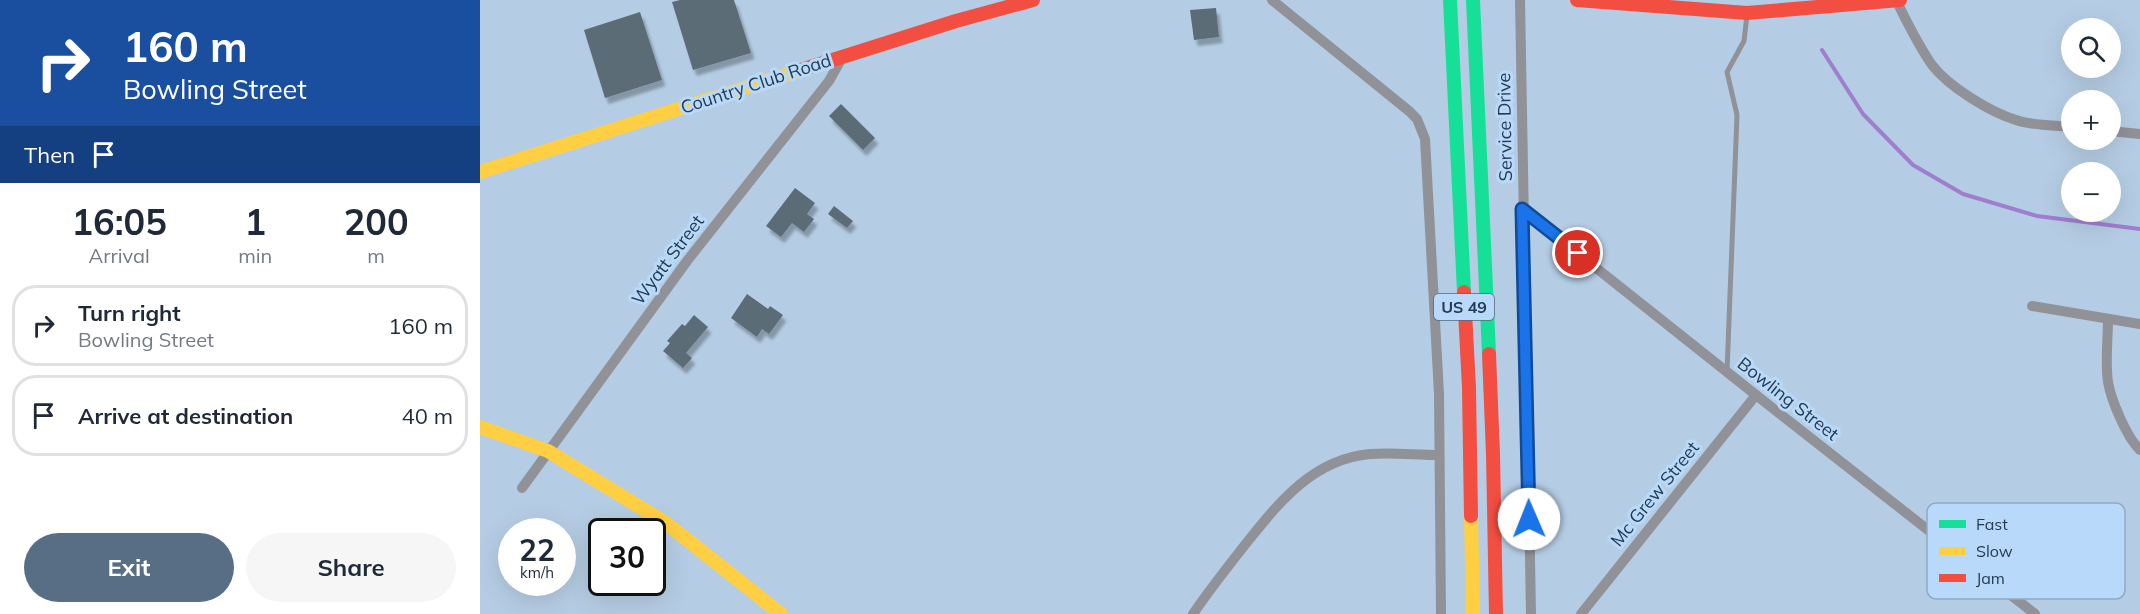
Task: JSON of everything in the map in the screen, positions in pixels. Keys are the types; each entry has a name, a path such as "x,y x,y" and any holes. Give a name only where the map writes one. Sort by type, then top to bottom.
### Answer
{"street":[{"name":"Country Club Road","path":"480,172 843,56 1033,0"},
{"path":"1272,0 1409,111 1422,128 1427,150 1439,394 1441,614"},
{"name":"US 49","path":"1450,0 1469,388 1473,614"},
{"name":"US 49","path":"1473,0 1493,454 1496,614"},
{"name":"Service Drive","path":"1520,0 1531,614"},
{"path":"1577,0 1747,13 1898,0 1918,43 1934,67 1956,87 1984,105 2017,121 2061,126"},
{"name":"Wyatt Street","path":"522,488 687,261 830,81 843,56"},
{"path":"2121,133 2140,134"},
{"name":"Bowling Street","path":"1522,209 1927,529"},
{"path":"2032,306 2140,324"},
{"path":"2108,320 2108,382 2124,428 2140,450"},
{"name":"Mc Grew Street","path":"1581,614 1756,395"},
{"path":"480,427 548,451 666,523 781,614"},
{"path":"1192,614 1267,517 1288,494 1323,468 1345,459 1370,454 1438,455"},
{"name":"Bowling Street","path":"2017,599 2036,614"}],"lane":[{"path":"1727,372 1737,115 1727,72 1744,40 1747,13"}],"building":[{"path":"734,0 751,53 693,70 672,2"},
{"path":"1216,8 1219,37 1194,40 1190,10"},
{"path":"640,12 662,80 605,98 584,30"},
{"path":"841,104 875,138 863,150 829,116"},
{"path":"795,188 815,203 807,214 814,219 804,232 792,223 781,237 766,226"},
{"path":"834,206 853,221 847,228 828,214"},
{"path":"747,294 768,309 770,306 783,315 769,334 762,329 757,337 731,318"},
{"path":"694,315 708,327 686,353 692,358 683,368 663,351 670,343 667,341 682,324 685,326"}],"waterway":[{"path":"1822,50 1863,114 1913,165 1963,194 2037,216 2140,229"}],"traffic: fast":[{"path":"1450,0 1464,292"},
{"path":"1473,0 1489,354"}],"traffic: slow":[{"path":"480,172 801,70"},
{"path":"480,427 548,451 666,523 781,614"},
{"path":"1471,516 1473,614"}],"traffic: jam":[{"path":"801,70 956,21 1033,0"},
{"path":"1577,0 1747,13 1900,0"},
{"path":"1464,292 1469,388 1471,516"},
{"path":"1489,354 1496,614"}],"route":[{"path":"1529,519 1522,209 1578,253"}]}
